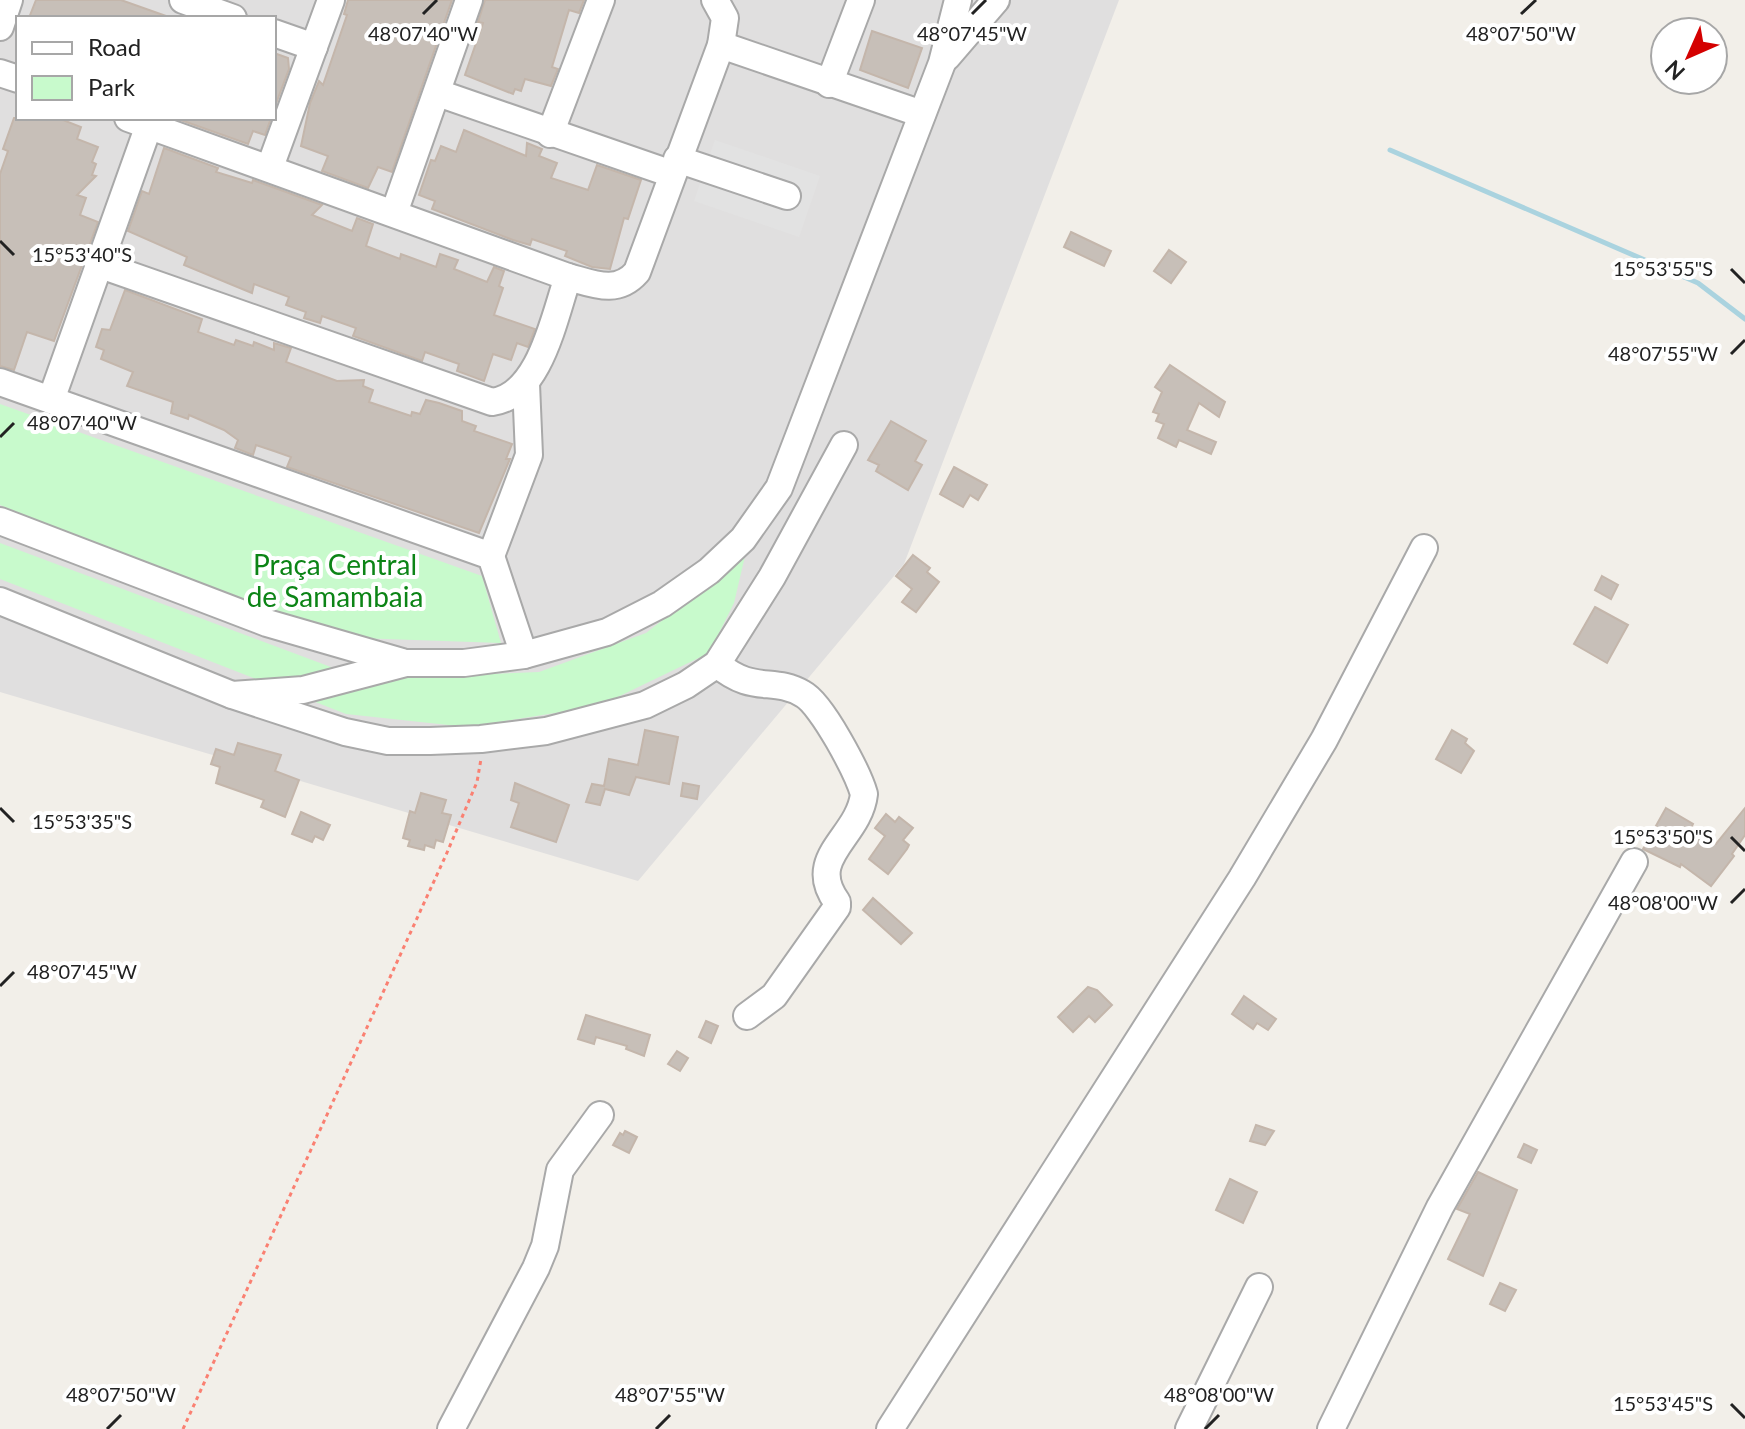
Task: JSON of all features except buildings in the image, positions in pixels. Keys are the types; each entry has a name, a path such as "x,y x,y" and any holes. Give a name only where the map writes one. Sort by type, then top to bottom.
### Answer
{"street":[{"path":"0,27 9,0"},
{"path":"183,0 227,16"},
{"path":"270,167 331,0"},
{"path":"394,213 469,0"},
{"path":"550,134 601,0"},
{"path":"51,400 98,264 139,122 568,277 604,287 627,283 637,272 721,45 725,18 715,0"},
{"path":"829,84 861,0"},
{"path":"232,695 303,690 406,663 464,663 524,655 607,632 662,604 709,571 743,539 779,488 801,436 942,63 958,0"},
{"path":"942,63 996,0"},
{"path":"276,34 314,47"},
{"path":"721,45 922,114"},
{"path":"438,93 550,134 787,196"},
{"path":"98,264 479,400 504,401 526,384 535,371 568,277"},
{"path":"0,382 491,556"},
{"path":"524,655 491,556 529,455 526,384"},
{"path":"0,601 232,695 345,732 388,741 481,739 546,731 645,705 686,685 717,664 772,577 844,445"},
{"path":"0,521 267,623 406,663"},
{"path":"890,1429 1242,878 1324,740 1424,548"},
{"path":"717,664 736,679 792,690 811,700 864,794 860,811 826,867 827,888 837,907 774,996 747,1016"},
{"path":"1331,1429 1440,1207 1634,862"},
{"path":"451,1429 536,1268 545,1246 560,1170 600,1115"},
{"path":"1189,1429 1259,1287"}],"path":[{"path":"183,1429 452,840 477,782 481,739"}],"shaded area":[{"path":"0,0 1119,0 904,564 638,881 0,692"},
{"path":"715,140 820,176 799,237 694,201"}],"green space":[{"name":"Praça Central de Samambaia","path":"0,404 482,576 501,643 328,637 0,505"},
{"path":"0,543 363,679 539,672 646,633 745,556 734,603 709,653 599,706 467,727 346,714 0,579"}],"waterway":[{"path":"1390,150 1698,283 1745,319"}]}
